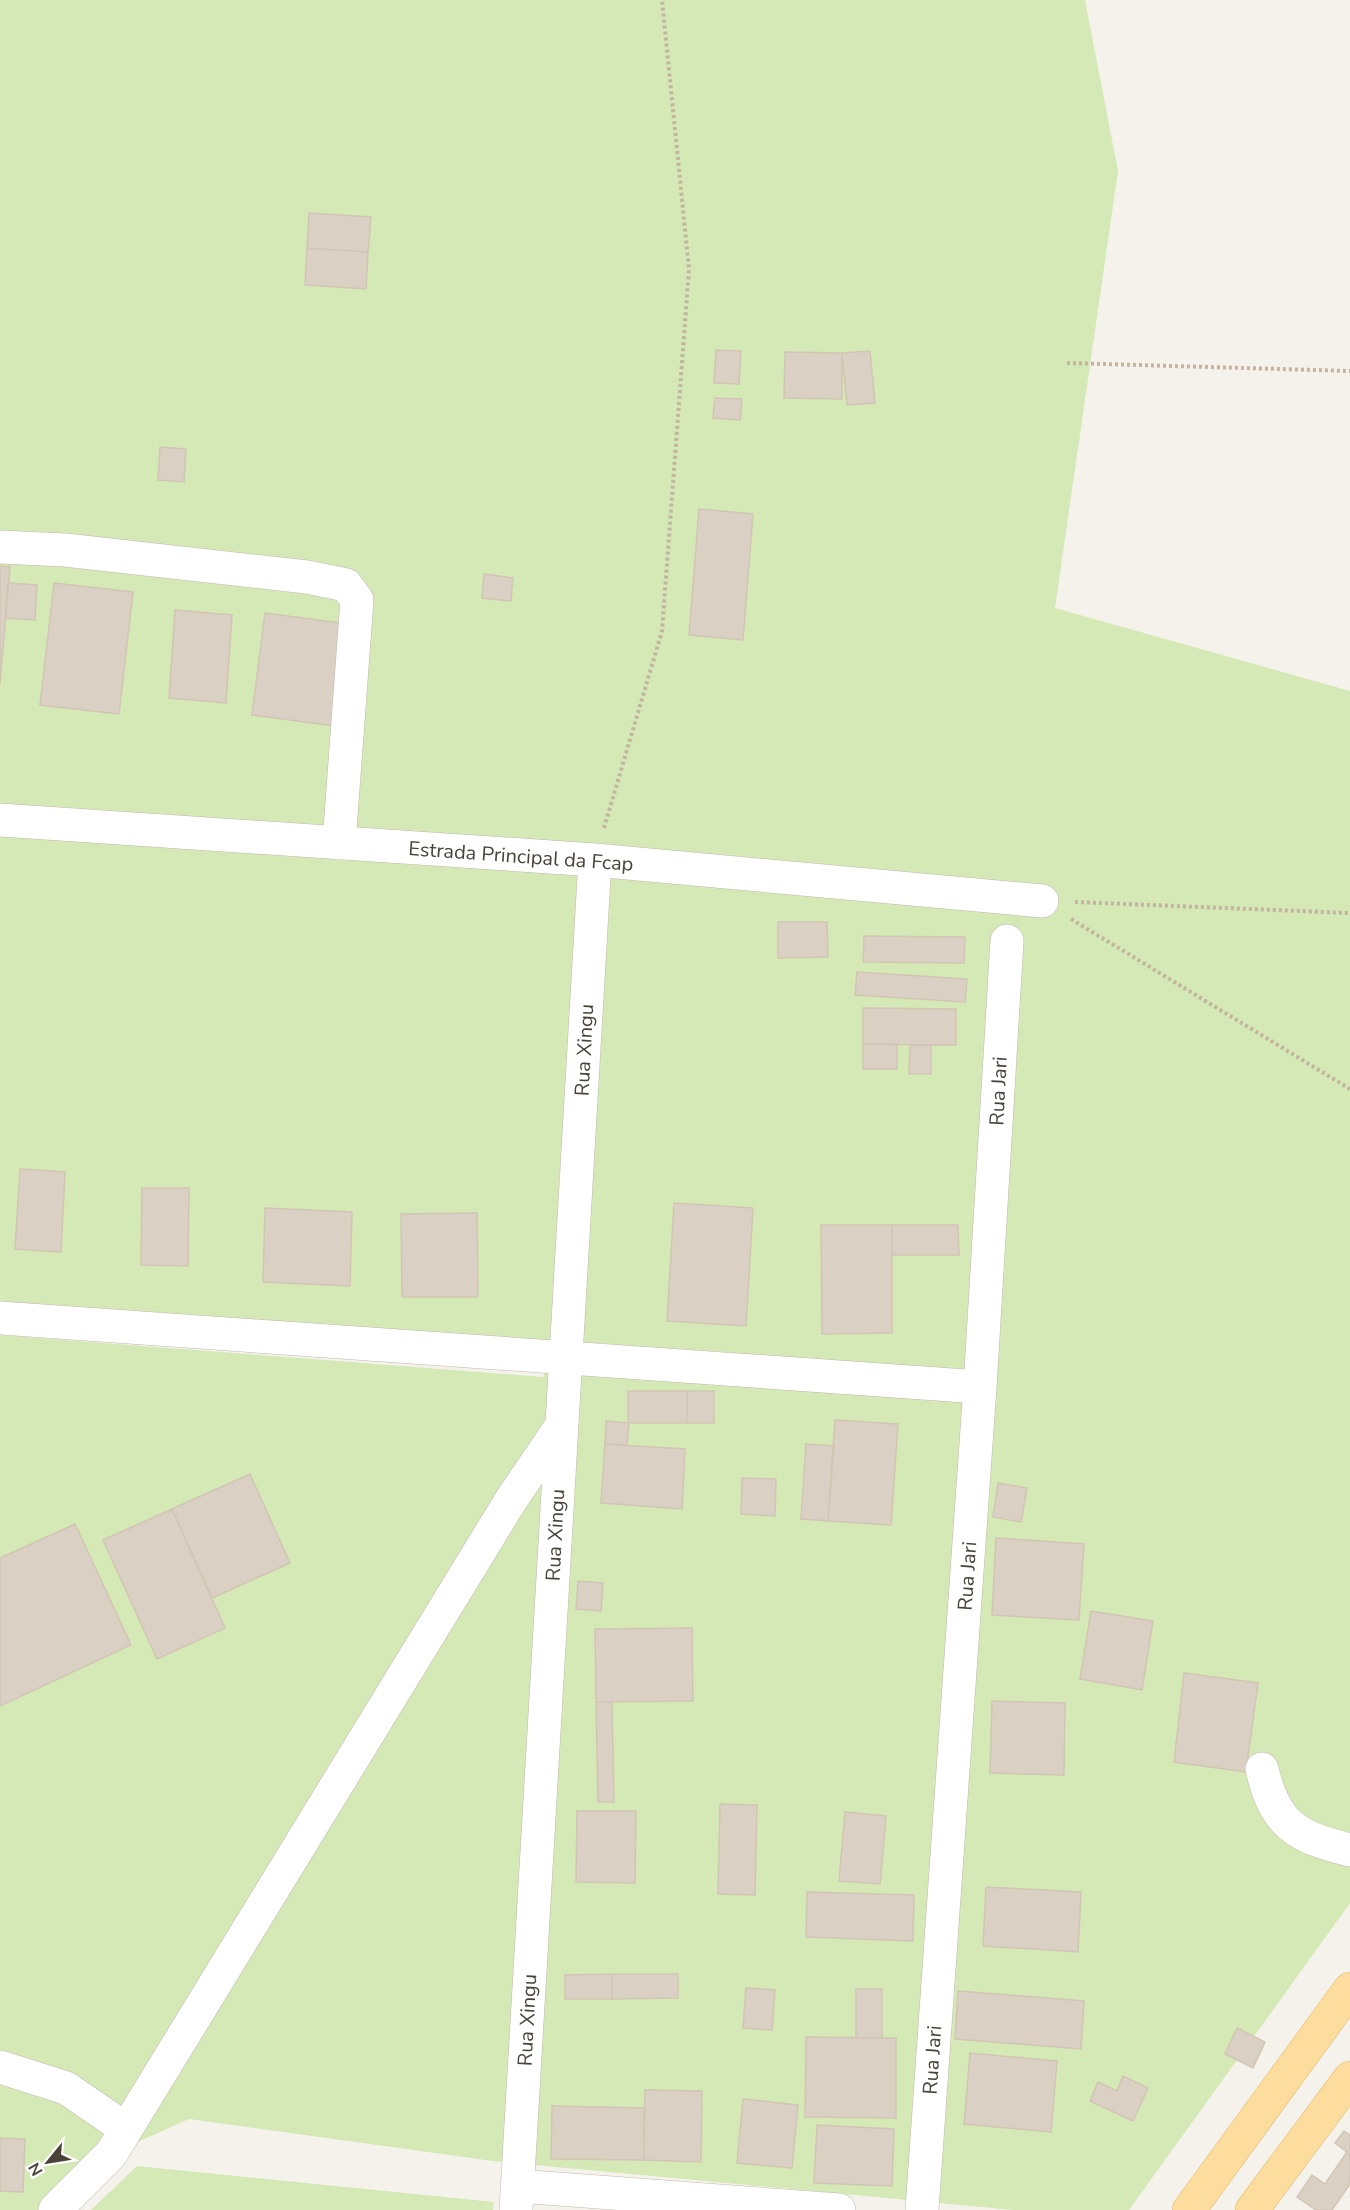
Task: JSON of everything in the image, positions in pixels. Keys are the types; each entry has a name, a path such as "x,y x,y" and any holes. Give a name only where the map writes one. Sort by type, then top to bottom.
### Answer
{"main road":[{"path":"1189,2210 1350,1989"},
{"path":"1252,2210 1350,2078"}],"street":[{"path":"0,547 65,550 307,576 345,585 357,600 339,843"},
{"name":"Estrada Principal da Fcap","path":"0,820 595,860 1042,901"},
{"name":"Rua Xingu","path":"517,2198 595,860"},
{"name":"Rua Jari","path":"922,2210 980,1387 1007,941"},
{"path":"0,1317 980,1387"},
{"path":"55,2210 111,2154 510,1500 562,1425"},
{"path":"1262,1769 1268,1794 1277,1811 1293,1829 1324,1844 1350,1850"},
{"path":"0,2067 66,2088 126,2129"},
{"path":"517,2198 839,2210"}],"path":[{"path":"595,860 662,631 689,269 662,0"},
{"path":"1066,363 1350,370"},
{"path":"1042,901 1350,913"},
{"path":"1042,901 1350,1089"}],"green space":[{"path":"0,0 1085,0 1118,171 1055,608 1350,691 1350,1903 1129,2210 1013,2210 493,2161 189,2119 111,2154 38,2210 0,2210 0,1335 544,1377 545,1356 0,1305"},
{"path":"137,2166 494,2202 493,2210 91,2210"}],"building":[{"path":"309,213 371,217 368,252 307,248"},
{"path":"307,248 368,252 366,289 305,285"},
{"path":"716,350 741,351 739,384 714,383"},
{"path":"870,351 875,403 847,405 842,353"},
{"path":"785,352 842,353 842,399 784,398"},
{"path":"715,398 742,399 740,420 713,418"},
{"path":"160,447 186,449 184,482 158,480"},
{"path":"699,509 753,514 743,640 689,635"},
{"path":"0,566 10,567 0,684"},
{"path":"484,574 513,578 511,601 482,598"},
{"path":"8,583 37,585 35,620 5,618"},
{"path":"54,583 133,592 119,714 40,705"},
{"path":"175,610 232,615 226,703 169,698"},
{"path":"265,613 348,624 335,726 252,715"},
{"path":"778,922 827,922 828,957 778,958"},
{"path":"864,936 965,937 964,963 863,962"},
{"path":"857,972 967,979 965,1002 855,995"},
{"path":"863,1008 956,1009 956,1045 863,1044"},
{"path":"863,1044 897,1044 897,1069 863,1069"},
{"path":"910,1045 931,1045 931,1074 909,1074"},
{"path":"20,1169 65,1172 61,1252 15,1249"},
{"path":"142,1188 189,1188 188,1266 141,1265"},
{"path":"674,1203 753,1208 746,1326 667,1321"},
{"path":"265,1208 352,1212 350,1286 263,1282"},
{"path":"477,1213 478,1297 402,1297 401,1214"},
{"path":"821,1225 892,1225 892,1333 822,1334"},
{"path":"892,1225 958,1225 959,1255 892,1255"},
{"path":"628,1391 687,1391 687,1423 628,1423"},
{"path":"687,1391 714,1391 714,1423 687,1423"},
{"path":"835,1420 898,1424 891,1525 828,1521"},
{"path":"606,1421 629,1423 627,1445 605,1444"},
{"path":"605,1444 685,1449 682,1509 601,1503"},
{"path":"806,1444 834,1446 828,1521 801,1519"},
{"path":"250,1474 290,1563 212,1598 172,1509"},
{"path":"742,1478 776,1479 775,1516 741,1514"},
{"path":"998,1483 1027,1488 1021,1522 993,1517"},
{"path":"172,1509 225,1628 157,1659 103,1540"},
{"path":"75,1524 131,1645 0,1706 0,1558"},
{"path":"996,1538 1084,1544 1079,1620 992,1615"},
{"path":"578,1581 603,1583 601,1611 576,1609"},
{"path":"1091,1611 1153,1621 1142,1690 1080,1679"},
{"path":"692,1628 693,1701 596,1702 595,1629"},
{"path":"1184,1673 1258,1683 1246,1772 1174,1762"},
{"path":"992,1701 1065,1703 1064,1775 990,1773"},
{"path":"596,1702 612,1702 614,1802 598,1802"},
{"path":"720,1804 757,1805 755,1895 718,1894"},
{"path":"577,1811 636,1811 635,1883 576,1882"},
{"path":"845,1812 886,1816 880,1884 839,1881"},
{"path":"986,1887 1081,1892 1078,1952 983,1946"},
{"path":"807,1892 914,1895 913,1941 806,1937"},
{"path":"612,1974 678,1974 678,1998 612,1999"},
{"path":"612,1974 612,1999 565,1999 565,1975"},
{"path":"746,1988 775,1990 772,2030 743,2028"},
{"path":"856,1989 882,1989 882,2038 856,2038"},
{"path":"958,1991 1084,2001 1081,2049 955,2039"},
{"path":"1237,2028 1265,2042 1253,2068 1225,2054"},
{"path":"806,2037 896,2038 896,2118 805,2117"},
{"path":"970,2053 1057,2061 1051,2132 964,2124"},
{"path":"1123,2076 1148,2088 1133,2121 1090,2101 1098,2082 1117,2091"},
{"path":"645,2090 702,2091 701,2162 644,2160"},
{"path":"743,2099 798,2105 792,2168 737,2163"},
{"path":"552,2106 644,2108 644,2160 551,2159"},
{"path":"817,2125 894,2129 892,2186 814,2183"},
{"path":"1344,2131 1350,2135 1350,2184 1332,2210 1316,2210 1297,2197 1312,2175 1325,2184 1347,2152 1335,2143"},
{"path":"0,2138 25,2139 23,2192 0,2191"}]}
